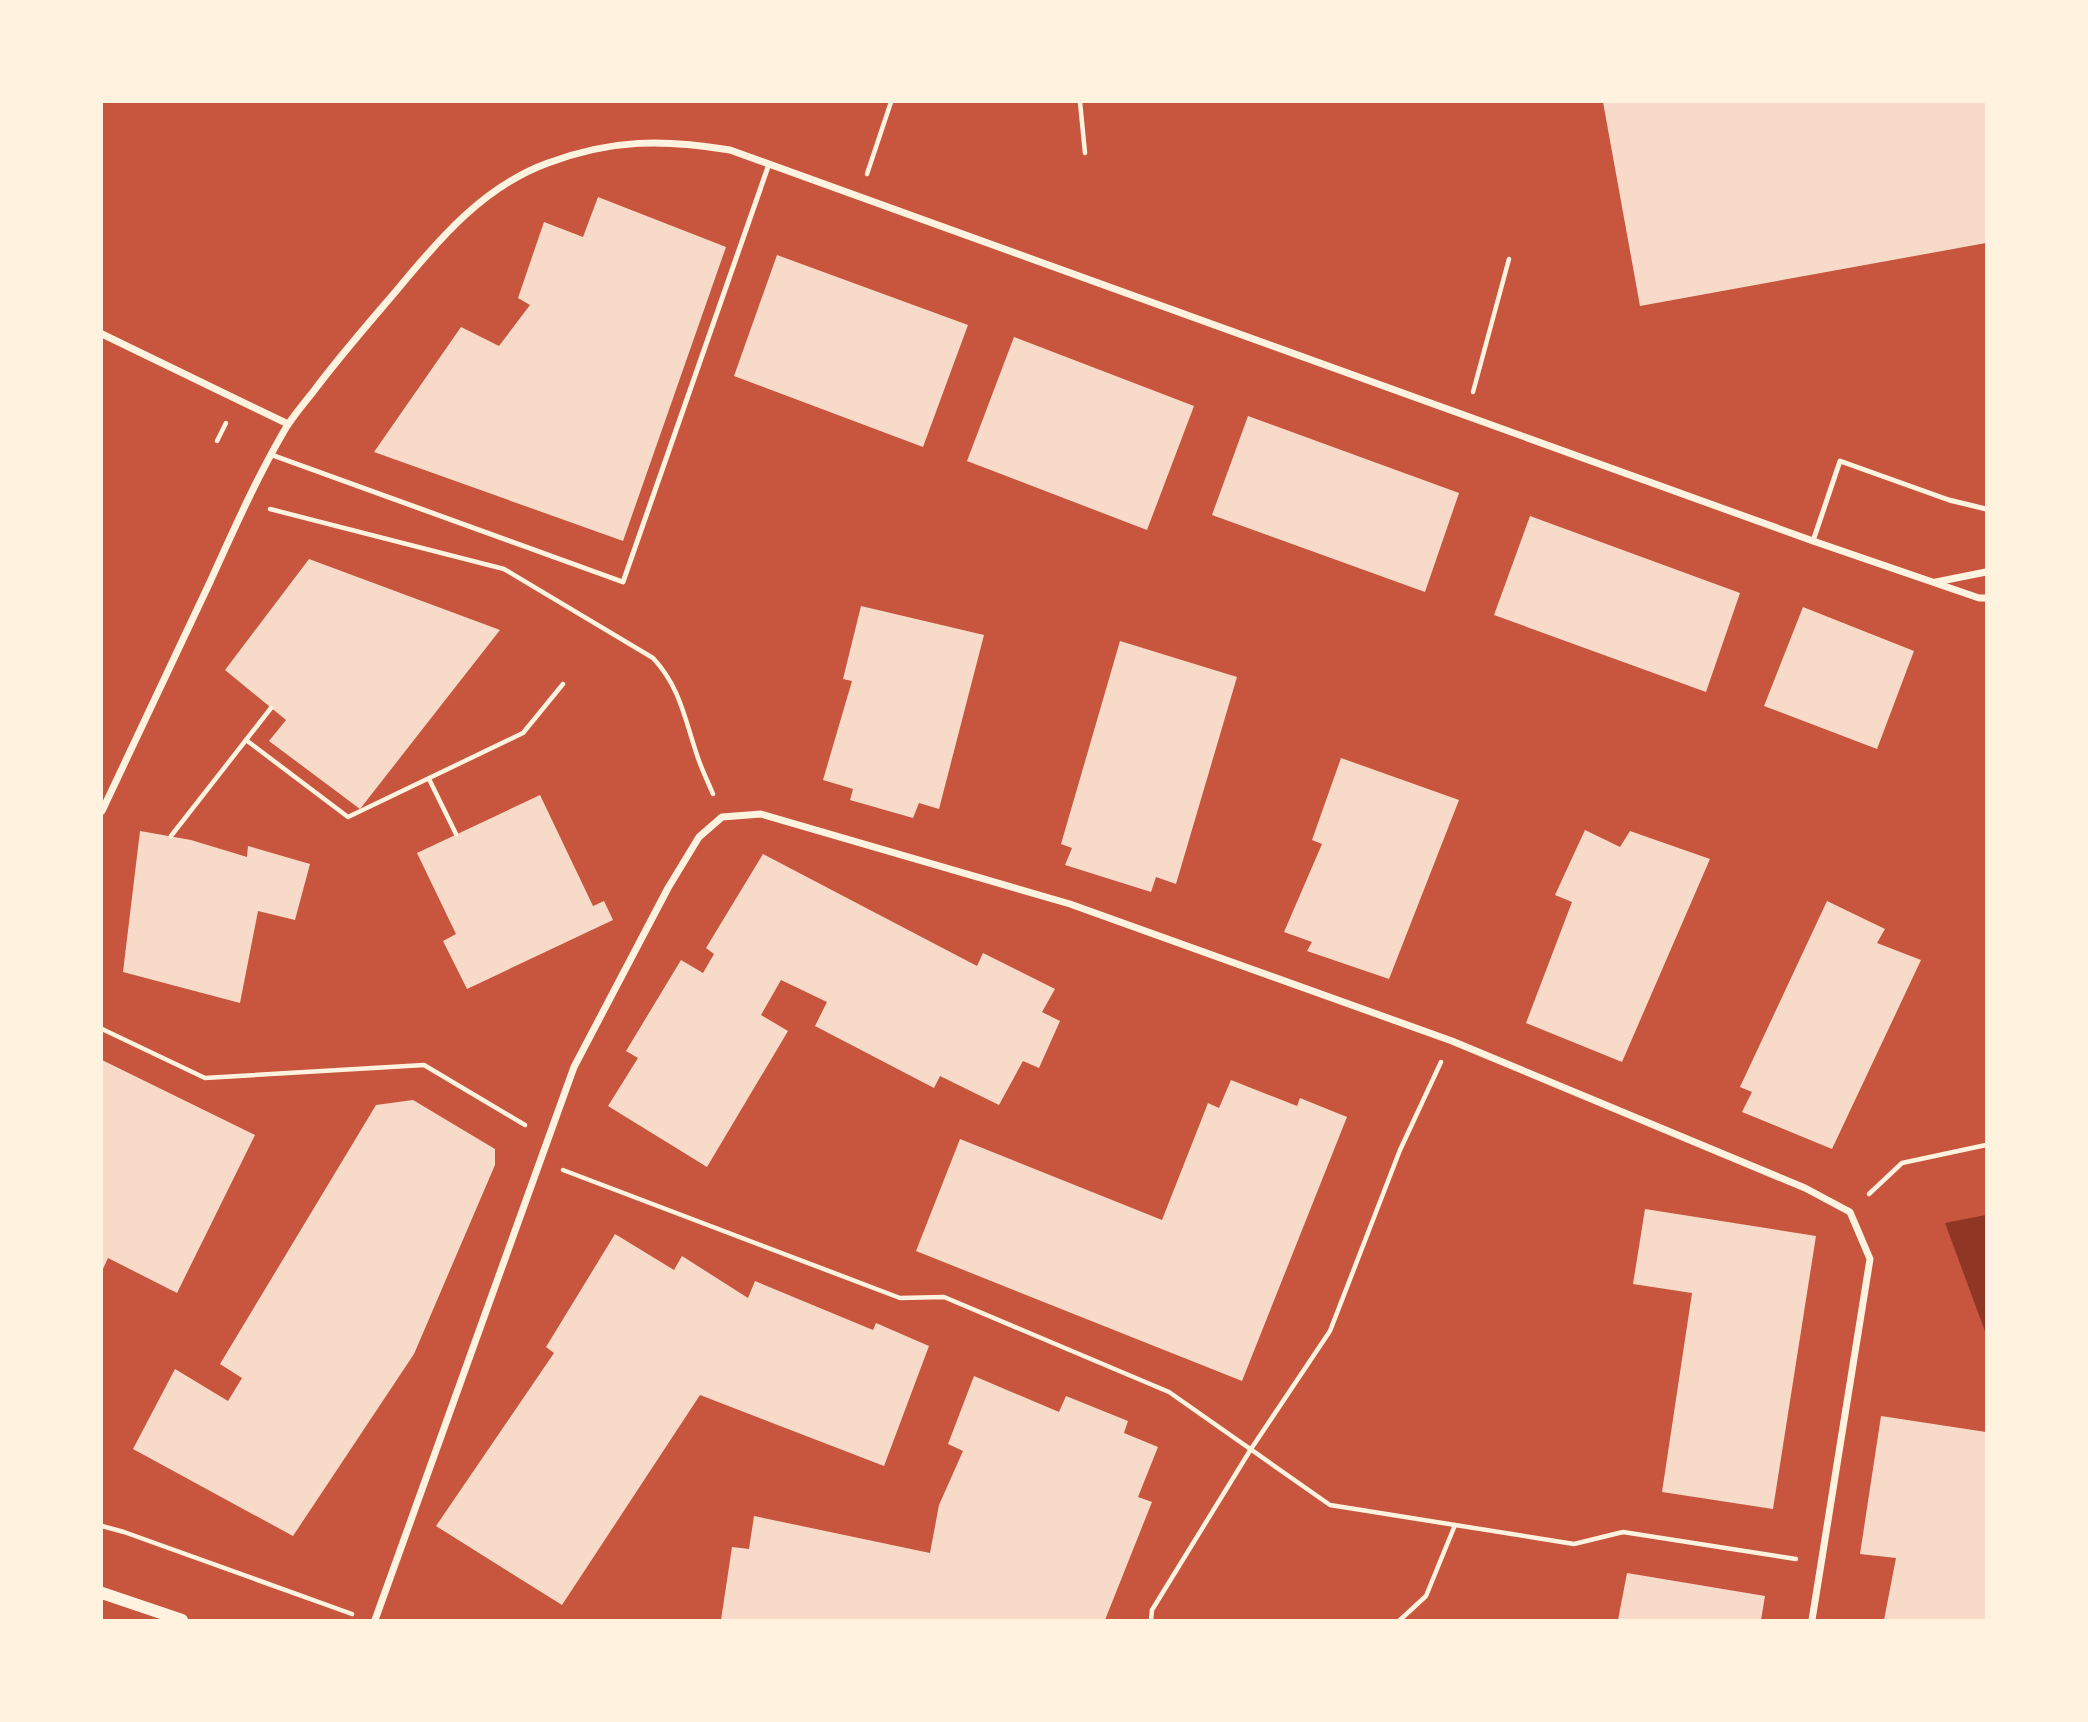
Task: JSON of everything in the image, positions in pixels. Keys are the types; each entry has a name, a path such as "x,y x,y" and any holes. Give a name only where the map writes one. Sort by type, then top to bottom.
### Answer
{"street":[{"path":"102,811 231,535 288,424 330,370 434,245 468,211 505,184 546,163 591,149 638,142 684,142 730,150 1814,541 1986,598"},
{"path":"102,334 288,424"},
{"path":"1936,582 1986,572"},
{"path":"375,1620 574,1067 668,888 699,837 722,817 761,814 1070,904 1452,1041 1805,1188 1850,1212 1870,1259 1812,1620"},
{"path":"102,1593 182,1620"}],"lane":[{"path":"272,455 623,582 769,164"},
{"path":"1814,541 1840,461 1949,500 1986,509"}],"path":[{"path":"859,197 891,102"},
{"path":"1080,102 1085,153"},
{"path":"1466,416 1509,259"},
{"path":"299,516 504,569 653,658 667,673 677,692 698,758 722,817"},
{"path":"246,740 348,817 523,733 562,684"},
{"path":"171,836 271,708"},
{"path":"429,779 456,834"},
{"path":"102,1030 205,1078 424,1065 548,1139"},
{"path":"1149,1620 1152,1610 1251,1449 1331,1331 1400,1150 1452,1041"},
{"path":"1850,1212 1902,1163 1986,1145"},
{"path":"540,1161 900,1298 944,1297 1169,1392 1330,1505 1574,1544 1623,1532 1821,1563"},
{"path":"1400,1620 1426,1596 1455,1525"},
{"path":"102,1527 124,1532 358,1616"}],"shaded area":[{"path":"1986,1215 1986,1334 1945,1223"}],"building":[{"path":"1603,102 1986,102 1986,243 1640,306"},
{"path":"598,197 726,247 623,541 374,452 461,327 499,346 530,305 518,298 544,222 583,237"},
{"path":"777,255 968,325 923,447 734,376"},
{"path":"1014,337 1194,406 1147,530 967,461"},
{"path":"1248,416 1459,493 1425,592 1212,515"},
{"path":"1530,516 1740,593 1706,692 1494,615"},
{"path":"309,559 500,630 360,809 269,741 286,720 225,670"},
{"path":"861,606 984,635 939,809 919,803 913,818 850,800 853,789 823,780 852,681 843,679"},
{"path":"1803,607 1914,651 1877,749 1764,706"},
{"path":"1120,641 1237,677 1176,884 1156,877 1151,892 1065,865 1072,848 1061,844"},
{"path":"1341,758 1459,800 1389,979 1307,951 1312,942 1284,932 1322,844 1312,840"},
{"path":"540,795 593,906 604,901 613,920 467,989 443,941 456,934 417,853"},
{"path":"1585,830 1620,847 1630,831 1710,859 1622,1062 1526,1023 1572,902 1555,895"},
{"path":"140,831 191,840 247,857 248,846 310,864 295,920 258,911 240,1003 123,972"},
{"path":"763,854 977,966 983,953 1055,989 1042,1012 1060,1021 1039,1068 1023,1061 999,1105 940,1076 934,1088 815,1026 827,1002 781,980 761,1015 788,1031 707,1167 608,1106 638,1058 626,1051 681,960 703,973 714,954 706,948"},
{"path":"1827,901 1885,929 1877,943 1921,960 1832,1149 1742,1112 1752,1092 1740,1087"},
{"path":"102,1060 255,1135 177,1293 108,1258 102,1271"},
{"path":"1231,1080 1297,1106 1300,1098 1347,1117 1242,1381 916,1251 960,1139 1162,1220 1208,1103 1219,1108"},
{"path":"413,1100 495,1149 495,1165 414,1354 293,1536 133,1449 175,1369 228,1401 242,1378 220,1364 376,1105"},
{"path":"1645,1209 1816,1236 1773,1509 1662,1492 1692,1293 1633,1284"},
{"path":"615,1234 674,1270 682,1256 748,1298 755,1281 873,1330 876,1323 929,1346 884,1466 700,1395 562,1605 436,1526 554,1353 546,1347"},
{"path":"974,1376 1059,1412 1066,1396 1128,1421 1124,1433 1158,1447 1138,1497 1152,1502 1105,1620 721,1620 732,1547 749,1549 754,1516 930,1553 939,1505 963,1451 948,1444"},
{"path":"1881,1416 1986,1432 1986,1620 1884,1620 1896,1558 1860,1554"},
{"path":"1627,1573 1765,1596 1761,1620 1618,1620"}]}
